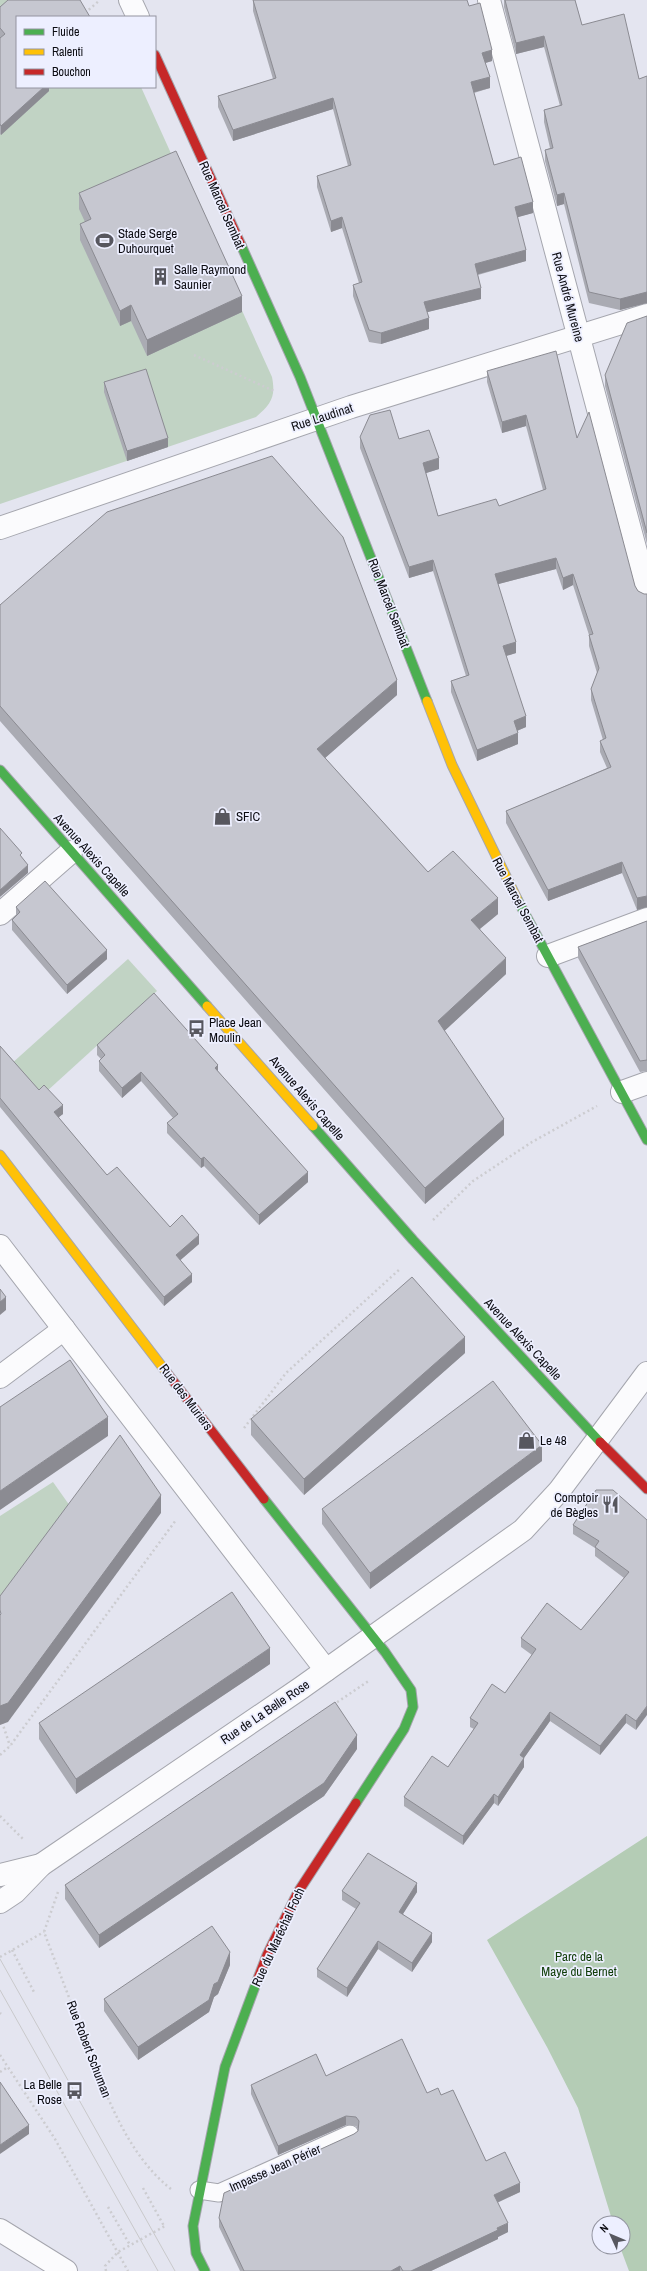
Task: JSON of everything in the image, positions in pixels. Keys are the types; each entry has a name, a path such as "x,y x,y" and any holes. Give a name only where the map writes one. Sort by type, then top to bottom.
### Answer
{"street":[{"path":"130,0 138,16"},
{"name":"Rue André Mureine","path":"489,0 647,593"},
{"name":"Rue Marcel Sembat","path":"156,57 300,377 452,765 503,873 647,1140"},
{"name":"Rue Laudinat","path":"0,528 316,419 578,335 647,315"},
{"name":"Avenue Alexis Capelle","path":"0,770 413,1240 598,1440 647,1489"},
{"path":"0,914 71,852"},
{"path":"548,956 647,919"},
{"path":"622,1092 647,1083"},
{"name":"Rue des Muriers","path":"0,1155 226,1450 374,1637"},
{"path":"0,1246 326,1670"},
{"path":"0,1377 64,1329"},
{"path":"598,1440 647,1373"},
{"name":"Rue de La Belle Rose","path":"0,1902 15,1892 41,1865 374,1637 523,1530 537,1517 598,1440"},
{"name":"Rue du Maréchal Foch","path":"205,2271 196,2253 193,2226 199,2190 225,2067 267,1955 298,1892 404,1729 413,1707 411,1690 374,1637"},
{"name":"Rue de La Belle Rose","path":"1,1874 41,1865"},
{"path":"0,2230 66,2271"}],"lane":[{"name":"Impasse Jean Périer","path":"199,2190 219,2193 350,2134"}],"path":[{"path":"82,16 100,0"},
{"path":"194,355 274,391"},
{"path":"413,1240 473,1181 532,1142 622,1092"},
{"path":"331,1706 393,1664"},
{"path":"0,1715 10,1746 0,1755"},
{"path":"0,1816 24,1840"},
{"path":"0,1957 44,1932 58,1892"},
{"name":"Rue Robert Schuman","path":"44,1932 107,2096 140,2157 156,2177 173,2191"},
{"path":"12,1950 35,1994"},
{"path":"0,2055 55,2139 128,2271"},
{"path":"0,2072 8,2067"},
{"path":"143,2188 164,2226"},
{"path":"108,2207 130,2246"},
{"path":"106,2271 105,2266 118,2252 164,2226 193,2226"}],"green space":[{"name":"Stade Serge Duhourquet","path":"0,0 75,0 16,16 16,88 141,88 272,377 273,395 269,404 256,417 0,504"},
{"path":"128,959 157,991 13,1122 0,1074"},
{"path":"53,1482 70,1506 0,1598 0,1516"},
{"name":"Parc de la Maye du Bernet","path":"647,1836 647,2271 629,2271 623,2255 631,2255 631,2215 611,2215 578,2108 547,2047 487,1940"}],"building":[{"path":"8,0 80,0 89,16 16,16 16,88 43,88 1,126 0,38 5,34 0,28 0,7"},
{"path":"253,0 467,0 469,6 480,3 492,50 482,53 490,77 471,82 494,165 521,157 533,202 515,207 526,250 475,264 481,288 424,302 429,318 381,333 369,330 353,285 362,282 342,217 331,221 317,176 351,165 333,98 233,130 218,96 276,78"},
{"path":"505,0 575,0 582,25 624,14 639,79 647,76 647,292 620,299 589,292 564,193 557,195 545,150 553,148 544,110 562,105 544,36 516,43"},
{"name":"Salle Raymond Saunier","path":"176,151 242,296 147,340 131,305 120,311 80,224 91,219 79,193"},
{"path":"647,316 647,533 605,375 627,323"},
{"path":"556,351 577,438 589,412 635,586 638,591 647,594 647,896 637,898 622,862 548,890 506,811 611,767 600,741 606,738 591,689 599,668 589,635 593,634 573,574 563,578 556,558 495,574 516,642 503,646 526,716 514,721 518,733 477,750 451,681 469,675 433,560 409,567 360,437 370,415 390,410 399,439 429,430 439,458 423,463 438,516 496,499 499,506 546,489 526,415 502,422 487,371"},
{"path":"146,369 168,438 127,451 104,382"},
{"name":"SFIC","path":"272,456 343,537 397,680 317,749 428,872 453,851 498,898 471,920 506,958 438,1021 504,1119 425,1188 0,706 0,605 107,512"},
{"path":"0,828 22,853 20,855 28,865 0,890"},
{"path":"45,881 107,950 67,985 12,920 20,912 16,907"},
{"path":"647,921 647,1060 640,1061 578,947"},
{"path":"154,993 218,1065 215,1068 308,1172 259,1215 204,1157 201,1159 167,1123 178,1114 141,1072 122,1088 99,1061 105,1055 97,1045"},
{"path":"0,1046 39,1090 44,1085 63,1105 54,1112 107,1175 117,1167 170,1227 182,1215 199,1235 176,1255 192,1274 164,1297 0,1098"},
{"path":"412,1277 465,1337 304,1479 251,1419"},
{"path":"0,1289 6,1297 0,1302"},
{"path":"70,1360 108,1417 0,1491 0,1407"},
{"path":"493,1381 542,1445 370,1573 322,1509"},
{"path":"120,1435 161,1495 8,1703 0,1706 0,1596"},
{"path":"596,1490 613,1490 647,1520 647,1706 636,1721 626,1714 600,1746 550,1712 520,1755 524,1758 498,1797 494,1794 463,1836 404,1797 432,1756 448,1767 478,1723 470,1718 492,1684 505,1693 536,1649 521,1638 547,1603 581,1630 629,1572 595,1547 599,1541 573,1525"},
{"path":"232,1592 270,1648 76,1779 39,1723"},
{"path":"335,1702 357,1735 324,1783 99,1935 65,1885"},
{"path":"368,1853 417,1883 399,1912 432,1933 412,1963 378,1941 347,1988 317,1969 360,1903 342,1891"},
{"path":"212,1926 230,1952 218,1982 214,1984 209,2000 138,2047 104,1999"},
{"path":"402,2039 427,2093 438,2088 441,2095 453,2090 486,2161 505,2152 520,2183 494,2195 508,2223 497,2228 498,2230 411,2271 403,2271 400,2266 391,2271 244,2271 219,2218 224,2193 354,2134 358,2131 359,2121 356,2117 346,2116 278,2146 251,2085 316,2054 326,2076"},
{"path":"0,2082 29,2125 0,2145"}],"tram line":[{"path":"0,1959 175,2271"},
{"path":"0,1990 158,2271"}],"traffic: fast":[{"path":"241,245 300,377 427,701"},
{"path":"0,770 207,1006"},
{"path":"517,899 647,1140"},
{"path":"313,1126 413,1240 600,1442"},
{"path":"264,1499 385,1652 411,1690 413,1707 404,1729 356,1803"},
{"path":"205,2271 196,2253 193,2226 225,2067 257,1981"}],"traffic: slow":[{"path":"427,701 452,765 517,899"},
{"path":"207,1006 313,1126"},
{"path":"0,1155 167,1373"}],"traffic: jam":[{"path":"156,57 241,245"},
{"path":"167,1373 264,1499"},
{"path":"600,1442 647,1489"},
{"path":"257,1981 267,1955 298,1892 356,1803"}],"place":[{"name":"Stade Serge Duhourquet","path":"105,240"},
{"name":"Salle Raymond Saunier","path":"161,276"},
{"name":"SFIC","path":"223,816"},
{"name":"Place Jean Moulin","path":"196,1029"},
{"name":"Le 48","path":"527,1440"},
{"name":"Comptoir de Bègles","path":"611,1504"},
{"name":"La Belle Rose","path":"75,2091"}]}
